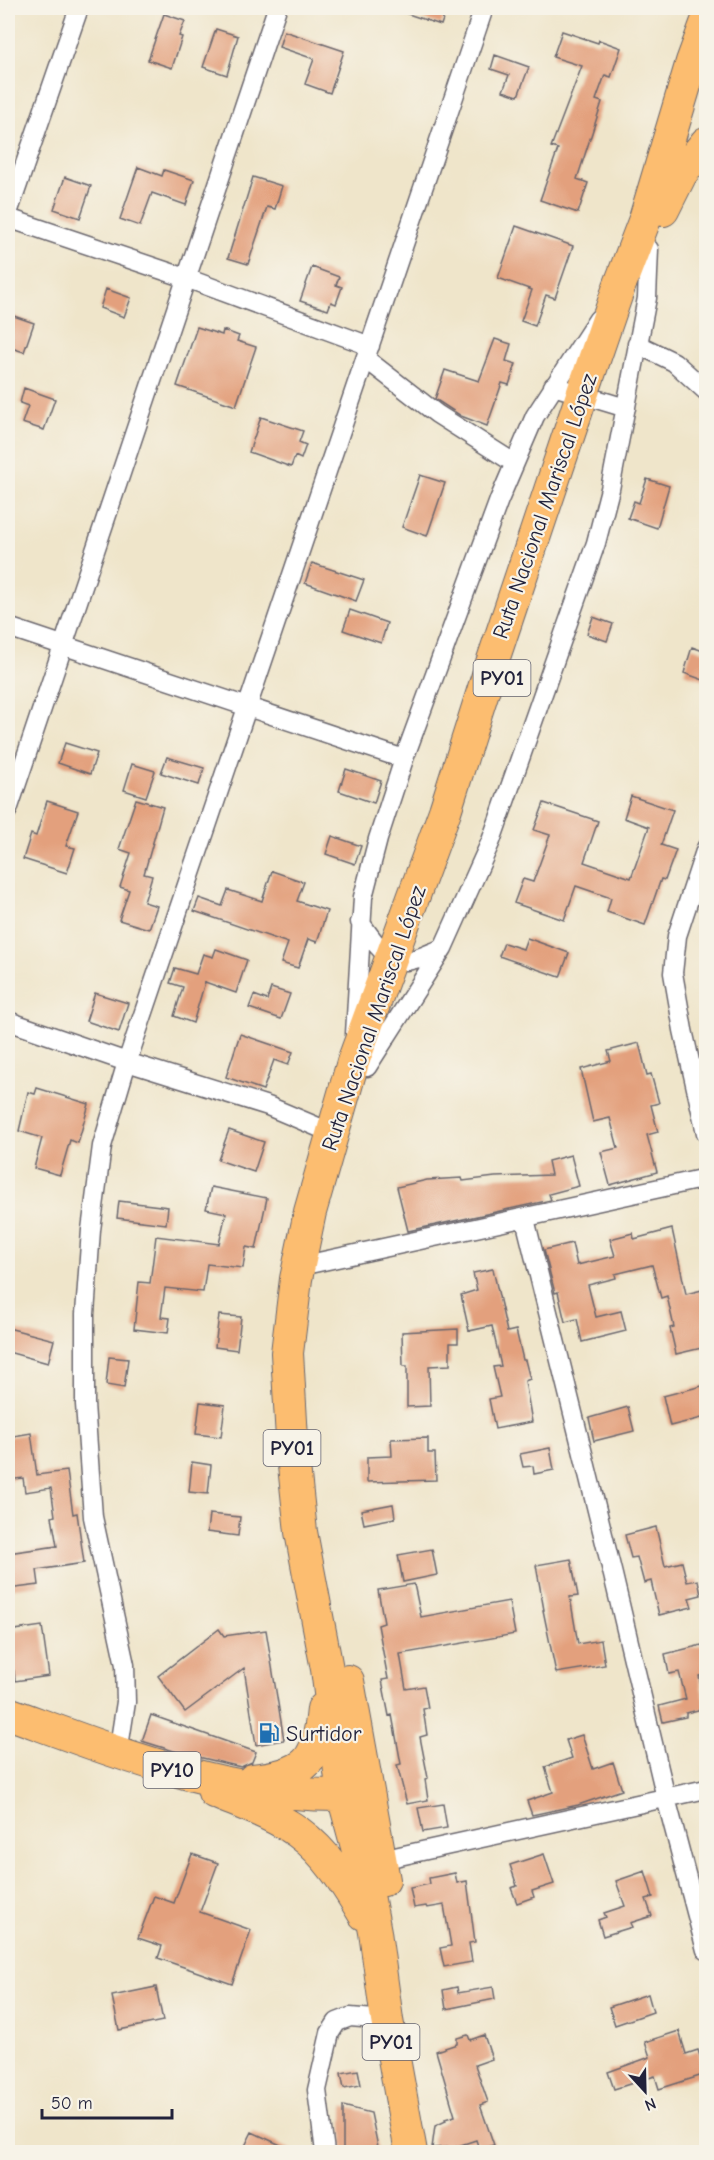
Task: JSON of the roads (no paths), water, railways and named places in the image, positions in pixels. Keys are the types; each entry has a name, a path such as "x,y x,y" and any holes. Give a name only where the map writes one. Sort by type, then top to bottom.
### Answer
{"highway":[{"name":"Ruta Nacional Mariscal López","path":"411,2152 363,1869 343,1795 327,1669 301,1532 293,1456 287,1353 296,1279 310,1212 332,1133 399,960 577,393 645,219 692,62 706,24"},
{"name":"Ruta Nacional Mariscal López","path":"577,393 649,249 665,202 681,174 706,143"},
{"name":"Ruta Nacional Mariscal López","path":"360,1064 322,1211 314,1263 308,1355 321,1530 383,1875 427,2152"},
{"path":"232,1784 276,1776 301,1768 317,1746 321,1731 327,1669"},
{"name":"PY10","path":"8,1713 156,1766 232,1784 298,1795 343,1795"},
{"path":"358,1729 343,1795 383,1875"},
{"path":"156,1766 297,1831 312,1843 341,1877 375,1932"}],"street":[{"path":"8,213 79,8"},
{"path":"8,810 277,8"},
{"path":"118,1753 126,1702 125,1665 93,1517 85,1404 85,1314 91,1230 102,1146 127,1062 484,8"},
{"path":"702,8 706,10"},
{"path":"8,218 186,278 368,353 437,414 514,463"},
{"path":"360,1064 443,948 490,841 596,543 610,489 647,298 649,249"},
{"path":"637,344 674,362 706,392"},
{"path":"360,1064 360,922 363,897 378,839 404,759 514,463 535,416 577,393 626,408"},
{"path":"8,627 404,759"},
{"path":"706,848 677,936 673,973 706,1133"},
{"path":"360,922 371,938 399,960 443,948"},
{"path":"8,1022 268,1106 332,1133"},
{"path":"314,1263 706,1178"},
{"path":"525,1219 666,1798 706,1950"},
{"path":"383,1875 706,1789"},
{"path":"325,2152 317,2090 330,2032 337,2022 350,2017 387,2020"}],"place":[{"name":"Surtidor","path":"269,1733"}]}
